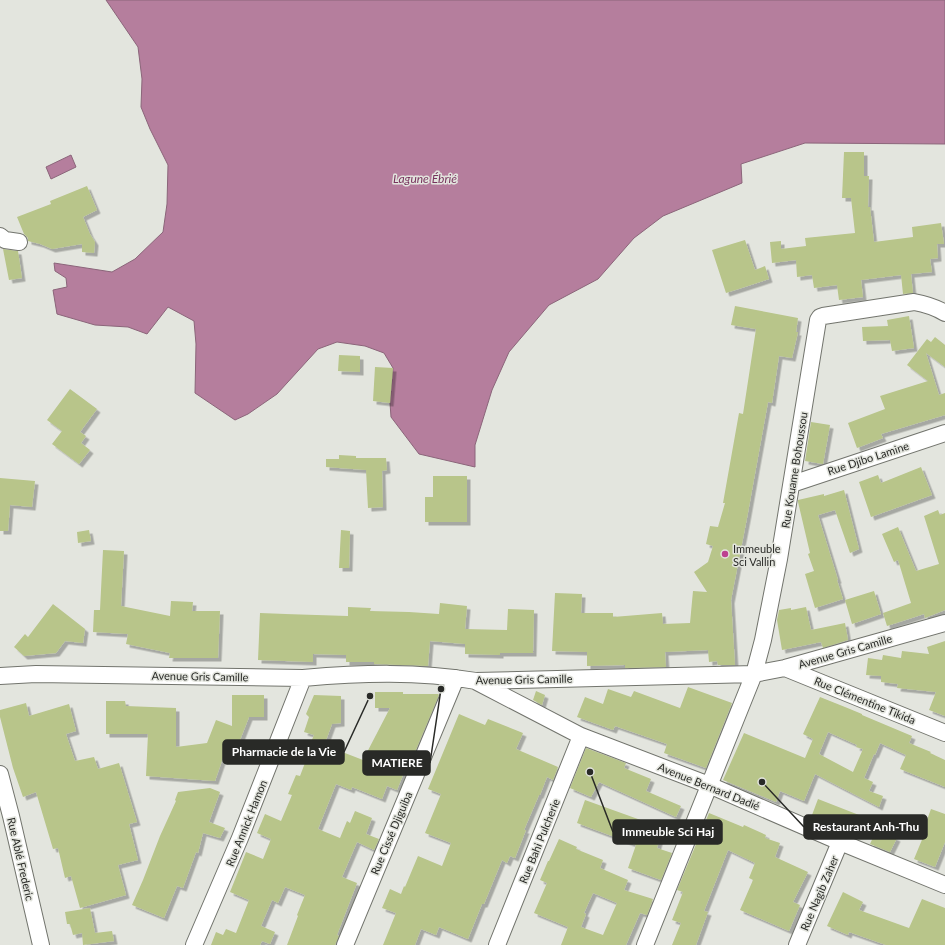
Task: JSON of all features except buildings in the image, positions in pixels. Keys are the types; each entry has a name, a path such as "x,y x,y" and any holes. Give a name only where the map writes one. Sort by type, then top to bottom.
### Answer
{"street":[{"path":"0,236 5,240 19,242"},
{"name":"Rue Kouame Bohoussou","path":"645,945 754,674 763,640 779,559 818,320 820,317 914,302 932,306 945,313"},
{"name":"Rue Djibo Lamine","path":"792,484 945,433"},
{"name":"Avenue Gris Camille","path":"0,676 36,674 304,678 344,674 381,673 420,674 476,681 754,674 785,668 945,623"},
{"name":"Rue Clémentine Tikida","path":"785,668 945,733"},
{"name":"Rue Annick Hamon","path":"194,945 240,838 304,678"},
{"name":"Rue Cissé Djiguiba","path":"345,945 456,678"},
{"name":"Avenue Bernard Dadié","path":"476,681 581,736 709,785 840,842 945,885"},
{"name":"Rue Bahi Pulcherie","path":"497,945 581,736"},
{"name":"Rue Ablé Frederic","path":"0,774 41,945"},
{"name":"Rue Nagib Zaher","path":"797,945 840,842"}],"water":[{"name":"Lagune Ébrié","path":"106,0 945,0 945,144 805,143 741,164 742,183 663,216 634,238 598,279 549,305 509,352 492,390 475,445 475,467 419,454 391,417 390,403 393,368 384,353 365,346 337,342 318,349 277,394 248,414 235,420 195,393 196,344 194,321 168,307 147,334 128,327 95,325 57,314 53,290 67,287 66,278 55,271 54,263 112,272 135,259 163,232 167,204 168,165 141,107 142,79 138,47"},
{"path":"71,155 76,167 51,179 46,167"}],"place":[{"name":"Immeuble Sci Vallin","path":"725,554"},
{"name":"MATIERE","path":"441,689"},
{"name":"Pharmacie de la Vie","path":"370,696"},
{"name":"Immeuble Sci Haj","path":"590,772"},
{"name":"Restaurant Anh-Thu","path":"762,782"}]}
